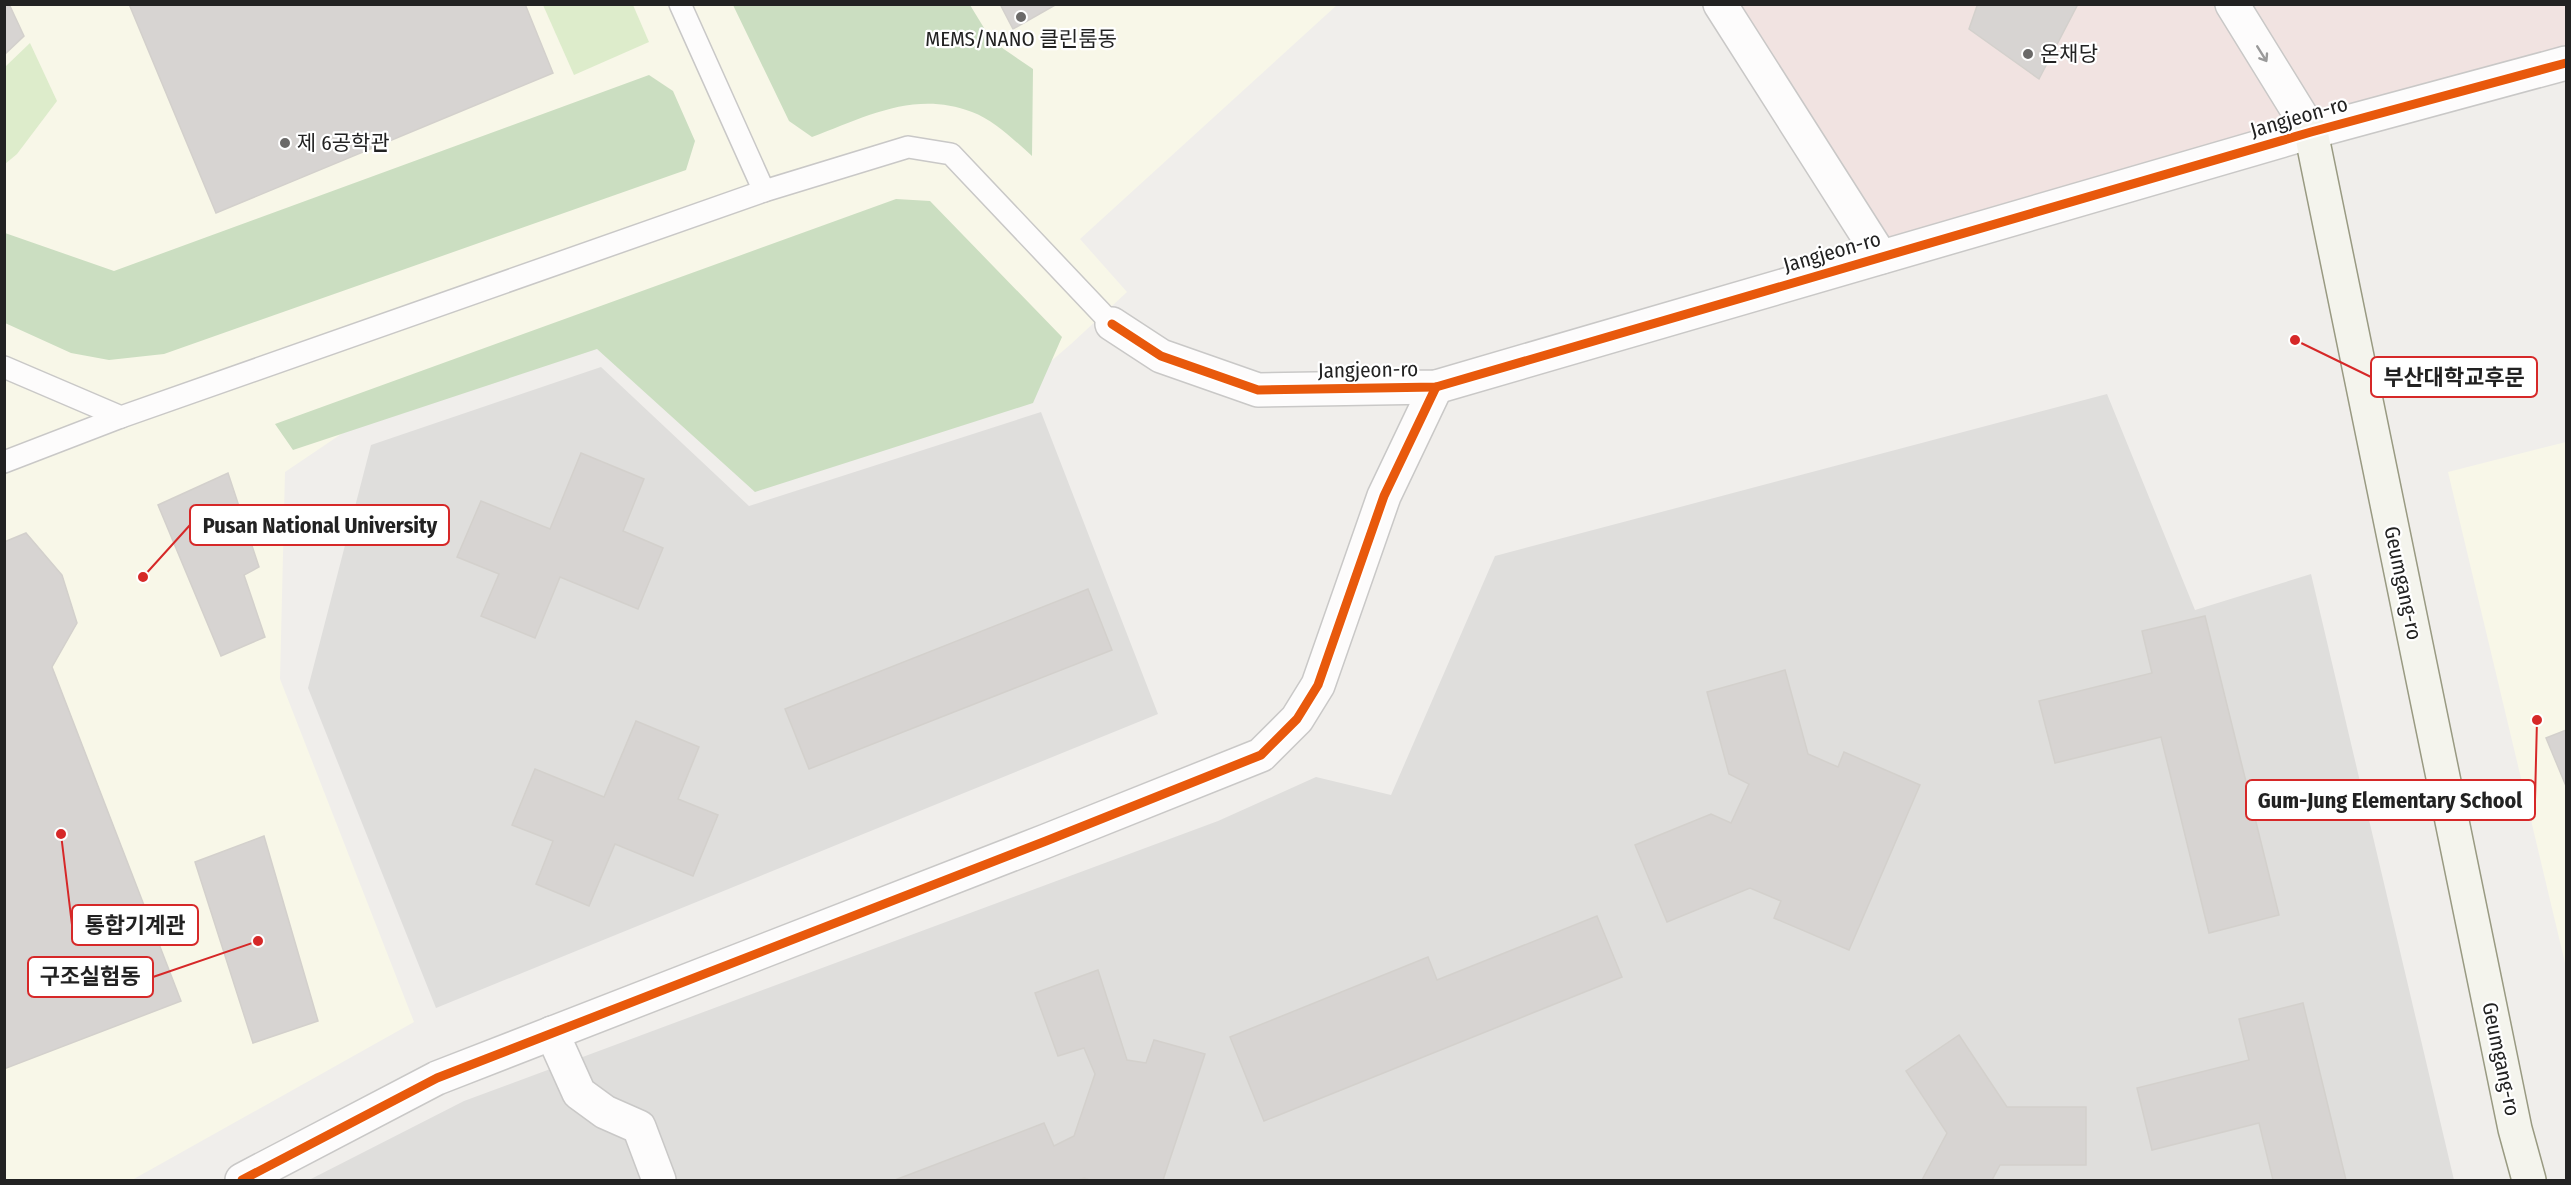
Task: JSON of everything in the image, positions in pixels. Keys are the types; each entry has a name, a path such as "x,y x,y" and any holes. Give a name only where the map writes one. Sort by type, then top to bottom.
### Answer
{"main road":[{"name":"Geumgang-ro","path":"2311,132 2516,1128 2529,1180"}],"street":[{"path":"1720,4 1881,257"},
{"name":"Geumgang-ro","path":"2232,4 2311,132"},
{"name":"Jangjeon-ro","path":"1112,324 1161,356 1258,390 1436,387 2311,132 2566,63"},
{"path":"242,1180 437,1078 1261,755 1297,719 1318,685 1384,496 1436,387"},
{"path":"552,1034 579,1093 605,1112 639,1127 659,1180"}],"lane":[{"path":"680,4 764,191"},
{"path":"4,462 121,417 764,191 908,147 951,154 1112,324"},
{"path":"4,367 121,417"}],"shaded area":[{"path":"5,5 1337,5 1080,239 1127,292 1007,399 614,330 396,397 285,472 280,679 414,1022 132,1180 5,1180"},
{"path":"1740,5 2566,5 2566,46 1887,238"},
{"path":"601,367 749,506 1041,412 1158,714 436,1008 308,688 371,445"},
{"path":"2107,394 2195,610 2311,574 2454,1180 309,1180 464,1101 1218,821 1316,777 1391,795 1495,556"},
{"path":"2566,442 2566,967 2448,472"}],"green space":[{"path":"543,5 633,5 649,42 574,75"},
{"path":"733,5 970,5 992,41 1033,69 1032,156 988,120 972,112 951,106 930,104 910,105 871,114 812,137 789,121"},
{"path":"30,43 57,101 17,154 5,164 5,67"},
{"path":"649,75 673,91 695,141 686,170 164,354 109,360 71,353 5,323 5,233 114,271"},
{"path":"896,199 930,201 1062,337 1033,403 755,492 597,349 293,450 275,424"}],"building":[{"path":"4,4 9,4 24,36 4,55"},
{"name":"제 6공학관","path":"129,4 525,4 553,73 216,213"},
{"name":"MEMS/NANO 클린룸동","path":"1000,4 1057,4 1013,29"},
{"name":"온채당","path":"1979,4 2078,4 2039,79 1969,29"},
{"path":"581,453 644,479 623,531 663,548 638,609 560,577 535,638 481,616 499,574 457,557 481,501 550,529"},
{"path":"228,473 259,567 244,575 265,637 221,656 158,505"},
{"path":"26,533 62,575 77,623 52,667 181,1001 4,1069 4,542"},
{"path":"1088,589 1112,650 809,769 785,709"},
{"path":"2205,616 2279,915 2209,933 2161,737 2055,763 2039,701 2152,673 2142,631"},
{"path":"1785,670 1808,754 1838,767 1844,752 1920,785 1849,950 1774,918 1781,901 1750,888 1667,922 1635,845 1711,814 1731,823 1749,784 1729,774 1707,692"},
{"path":"636,721 699,747 678,799 718,815 693,876 615,844 589,906 536,884 553,841 512,825 535,769 604,797"},
{"path":"2566,730 2566,786 2546,738"},
{"path":"264,836 318,1021 253,1043 195,862"},
{"path":"1597,916 1622,977 1264,1121 1230,1037 1428,957 1437,980"},
{"path":"1098,970 1127,1060 1146,1063 1154,1040 1205,1054 1163,1180 1090,1180 1084,1178 1078,1180 895,1180 1044,1123 1054,1146 1074,1136 1095,1074 1084,1048 1058,1056 1035,993"},
{"path":"2303,1003 2346,1180 2273,1180 2259,1123 2152,1150 2137,1088 2249,1060 2239,1019"},
{"path":"1959,1035 2007,1107 2086,1107 2086,1165 2000,1165 1992,1180 1922,1180 1947,1133 1906,1071"}],"cycle path":[{"path":"1112,324 1161,356 1258,390 1436,387 2311,132 2566,63"},
{"path":"242,1180 437,1078 1261,755 1297,719 1318,685 1384,496 1436,387"}],"place":[{"name":"MEMS/NANO 클린룸동","path":"1021,17"},
{"name":"온채당","path":"2028,54"},
{"name":"제 6공학관","path":"285,143"},
{"name":"부산대학교후문","path":"2295,340"},
{"name":"Pusan National University","path":"143,577"},
{"name":"Gum-Jung Elementary School","path":"2537,720"},
{"name":"통합기계관","path":"61,834"},
{"name":"구조실험동","path":"258,941"}]}
